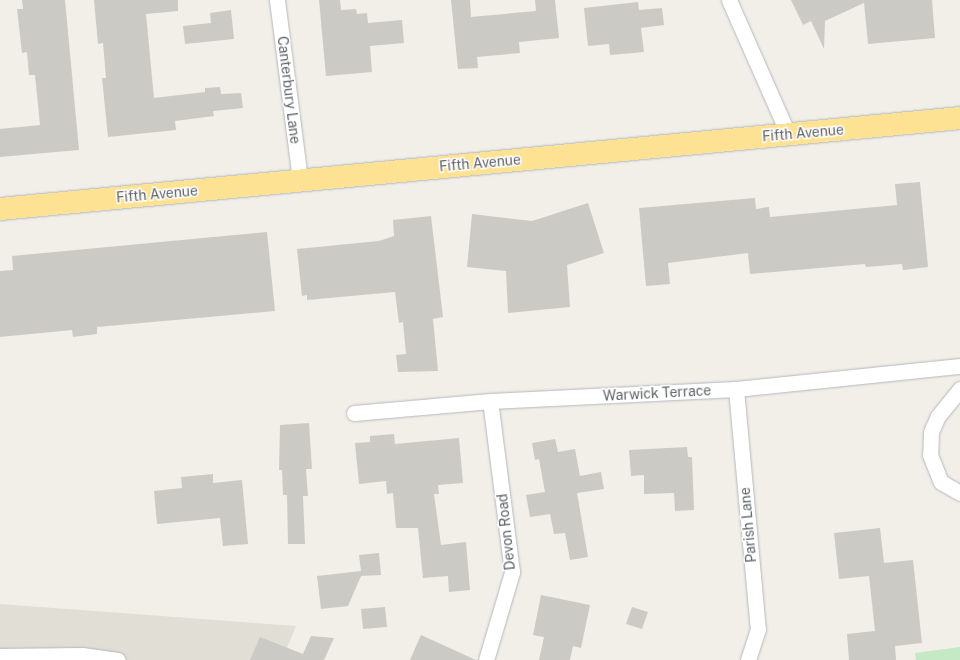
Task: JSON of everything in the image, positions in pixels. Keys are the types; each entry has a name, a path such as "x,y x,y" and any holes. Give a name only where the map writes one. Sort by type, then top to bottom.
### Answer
{"highway":[{"name":"Fifth Avenue","path":"0,209 960,118"}],"street":[{"name":"Canterbury Lane","path":"277,0 300,180"},
{"path":"729,0 788,134"},
{"name":"Warwick Terrace","path":"354,413 490,401 736,389 960,366"},
{"name":"Parish Lane","path":"736,389 758,629 748,660"},
{"path":"960,389 938,416 931,432 930,455 941,482 960,493"},
{"name":"Devon Road","path":"486,660 512,572 490,401"},
{"path":"0,656 82,655 118,660"}],"shaded area":[{"path":"0,604 296,626 282,660 0,660"}],"green space":[{"path":"960,647 960,660 916,660 915,653"}],"building":[{"path":"22,0 65,0 79,150 0,157 0,129 40,125 35,75 29,75 27,52 22,53 17,9 23,9"},
{"path":"94,0 178,0 178,11 146,14 154,98 205,92 205,88 220,87 221,94 241,93 243,108 213,111 214,116 175,121 176,130 108,137 102,78 106,78 103,43 98,44"},
{"path":"319,0 340,0 341,10 356,9 357,14 367,13 368,23 402,20 404,43 370,46 372,72 326,76"},
{"path":"451,0 470,0 471,17 536,11 535,0 555,0 559,38 519,42 520,53 477,57 478,68 458,69"},
{"path":"791,0 932,0 935,38 868,44 864,3 825,21 824,49 811,21 803,25"},
{"path":"638,2 639,10 662,8 664,25 641,28 644,52 610,55 609,44 588,46 584,8"},
{"path":"231,10 234,39 185,44 183,26 211,23 210,13"},
{"path":"920,182 928,267 903,270 902,264 866,267 865,264 750,274 748,253 668,263 670,284 646,286 639,208 755,198 756,209 769,207 770,217 897,205 895,184"},
{"path":"588,203 604,253 567,265 570,307 508,313 506,271 467,267 472,214 532,221"},
{"path":"431,216 443,317 433,319 438,371 398,372 396,355 406,354 403,322 399,323 395,292 307,300 307,295 302,296 297,249 379,241 394,236 393,220"},
{"path":"267,232 275,311 97,327 97,334 73,337 72,330 0,337 0,271 13,270 12,256"},
{"path":"309,423 312,469 306,469 308,496 303,496 305,544 288,544 287,495 283,495 282,470 279,470 280,425"},
{"path":"394,434 395,444 459,438 463,483 438,485 439,494 434,494 441,545 466,542 470,590 449,592 448,576 423,578 418,528 396,528 393,493 387,494 386,481 359,484 355,443 370,442 370,436"},
{"path":"555,439 558,452 575,449 580,476 601,472 604,489 577,493 588,557 570,560 565,533 554,534 550,514 530,517 526,495 545,492 539,459 535,460 532,443"},
{"path":"687,447 688,457 692,457 694,510 675,511 674,493 644,494 644,475 631,476 629,450"},
{"path":"213,474 213,483 242,480 248,544 223,546 220,518 157,524 154,491 182,488 181,477"},
{"path":"880,528 884,563 913,560 922,643 895,646 896,660 849,660 847,634 875,631 869,576 839,579 834,533"},
{"path":"379,553 381,575 361,576 348,606 321,609 317,576 361,571 359,555"},
{"path":"541,595 590,605 581,648 573,646 570,660 539,660 544,637 533,635"},
{"path":"385,607 387,627 363,629 361,609"},
{"path":"632,607 648,612 642,629 626,624"},
{"path":"421,635 476,660 410,660"},
{"path":"311,636 334,638 324,660 250,660 260,637 303,654"}]}
